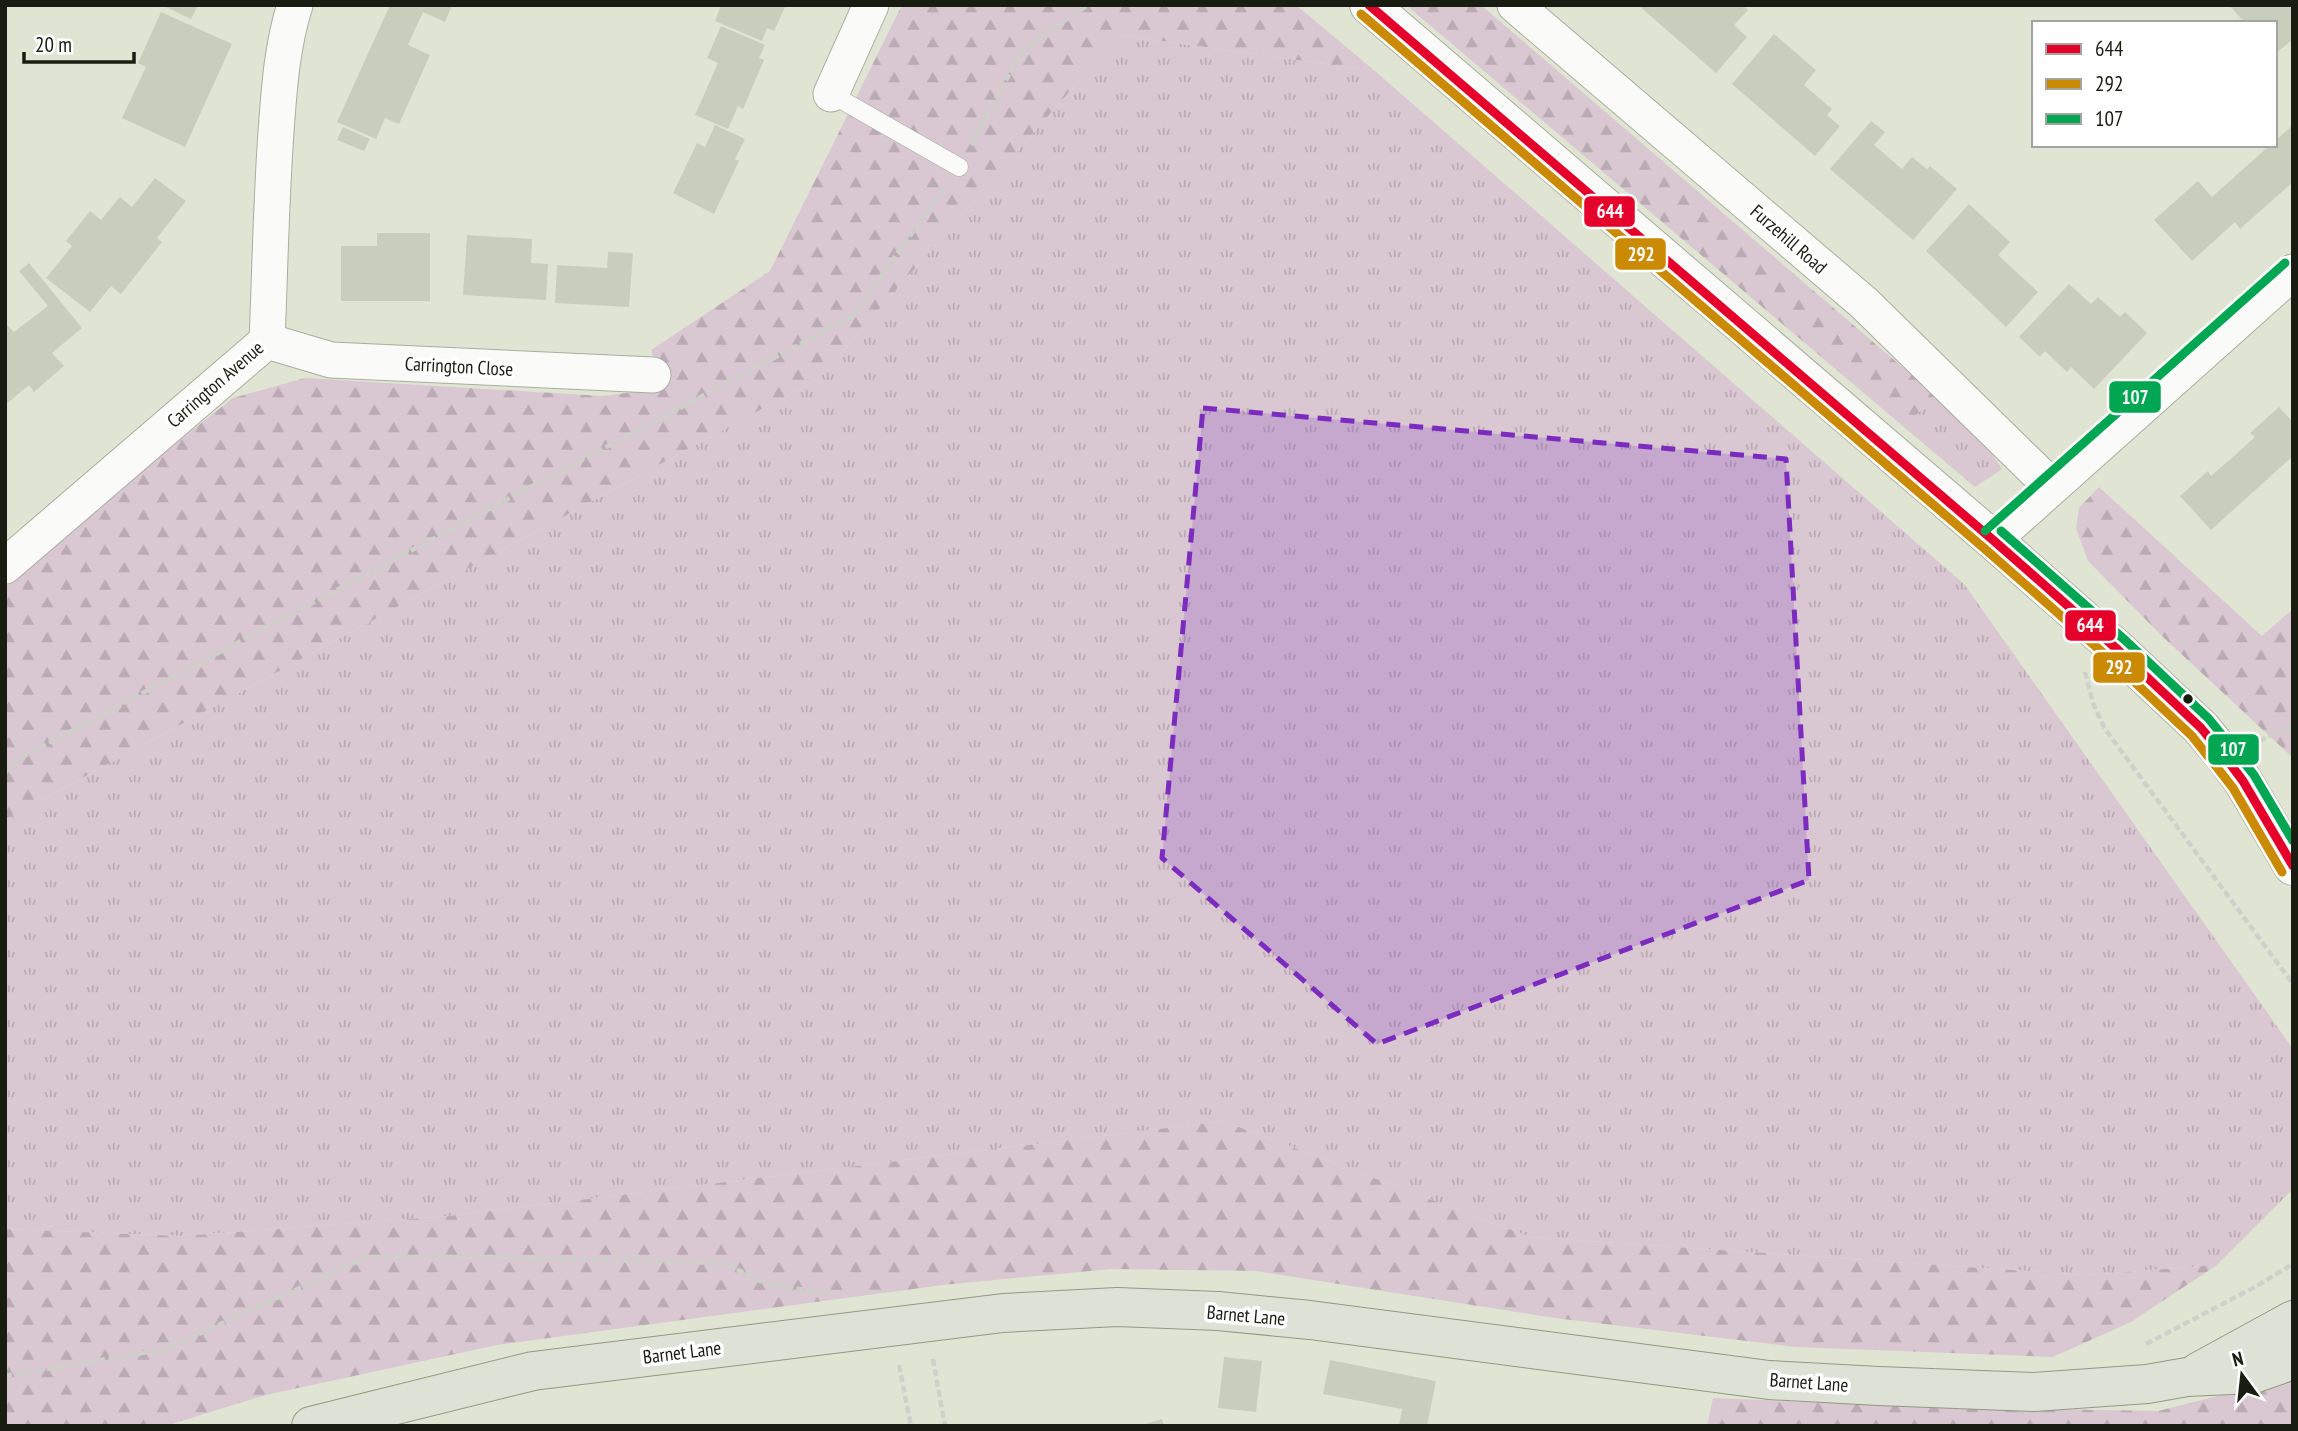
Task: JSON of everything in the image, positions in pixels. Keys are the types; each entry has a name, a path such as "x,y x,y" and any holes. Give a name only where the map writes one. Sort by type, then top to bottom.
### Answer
{"main road":[{"name":"Barnet Lane","path":"311,1426 533,1371 1003,1313 1117,1307 1217,1311 1310,1320 1769,1380 2034,1392 2147,1384 2187,1377 2253,1374 2293,1360"},
{"name":"Barnet Lane","path":"2187,1377 2293,1320"}],"street":[{"name":"Carrington Avenue","path":"5,566 267,341 273,164 279,92 290,19 295,5"},
{"path":"831,94 871,5"},
{"path":"1369,5 2118,650 2201,728 2242,781 2293,866"},
{"name":"Furzehill Road","path":"1515,5 1864,303 2052,486"},
{"path":"1993,540 2293,272"},
{"name":"Carrington Close","path":"267,341 331,360 653,375"}],"lane":[{"path":"831,94 959,167"}],"path":[{"path":"5,771 26,755 853,316 959,167 1023,49 1088,5"},
{"path":"2084,667 2093,703 2105,729 2293,984"},
{"path":"5,1376 166,1349 367,1257 494,1257 725,1263 764,1283 833,1295"},
{"path":"2145,1345 2293,1264"},
{"path":"892,1327 911,1426"},
{"path":"931,1347 945,1426"}],"highlighted area":[{"path":"1203,408 1786,459 1809,880 1377,1044 1162,858"}],"green space":[{"path":"902,5 1296,5 1375,71 1119,35 819,378 5,820 5,587 57,537 233,398 305,378 603,396 664,388 651,350 770,271"},
{"path":"1406,5 1481,5 1936,396 1904,427"},
{"path":"1119,35 1375,71 1964,584 2293,1049 2293,1189 2217,1265 2086,1275 1530,1237 1223,1121 449,1216 181,1236 5,1229 5,820 819,378"},
{"path":"1936,396 1986,445 2002,469 1975,487 1904,427"},
{"path":"2099,487 2262,636 2293,609 2293,758 2163,637 2088,561 2076,528 2079,508"},
{"path":"1223,1121 1530,1237 2086,1275 2217,1265 2131,1322 2053,1357 1796,1347 1555,1318 1256,1271 1111,1269 943,1285 497,1345 266,1395 165,1426 5,1426 5,1229 181,1236 449,1216"},
{"path":"2293,1377 2293,1426 1707,1426 1713,1398 1924,1407 2158,1411"}],"building":[{"path":"162,5 198,5 191,19"},
{"path":"390,5 452,5 445,22 423,12 408,45 430,55 399,124 385,118 376,139 337,122"},
{"path":"721,5 786,5 774,31 767,28 762,41 715,21"},
{"path":"1638,5 1742,5 1748,10 1734,25 1747,37 1716,73"},
{"path":"2229,5 2293,5 2293,39 2277,52 2277,21 2243,21"},
{"path":"161,12 232,44 185,147 122,118 146,67 138,63"},
{"path":"721,26 765,45 759,58 764,60 743,109 738,106 728,129 695,115 718,63 707,58"},
{"path":"1774,34 1816,70 1804,85 1832,109 1827,115 1840,126 1815,156 1732,84"},
{"path":"1871,121 1885,132 1874,145 1902,169 1912,157 1927,169 1930,166 1957,189 1913,240 1830,169"},
{"path":"715,125 745,139 735,159 739,161 714,214 673,193 697,143 705,147"},
{"path":"2293,125 2293,182 2240,229 2235,222 2192,261 2154,220 2198,181 2212,197 2268,147 2277,147 2277,139"},
{"path":"343,127 370,139 364,151 337,140"},
{"path":"155,178 186,201 157,238 162,242 121,294 111,286 90,312 46,278 72,246 66,241 90,211 101,220 120,197 132,207"},
{"path":"1969,204 2010,242 1998,255 2038,292 2006,327 1926,251"},
{"path":"377,233 430,233 430,301 341,301 341,246 377,246"},
{"path":"467,235 532,239 531,263 548,264 546,300 463,295"},
{"path":"608,252 633,253 629,307 555,303 557,265 607,268"},
{"path":"29,263 82,328 52,353 64,366 34,392 29,385 5,405 5,323 14,332 48,306 19,271"},
{"path":"2069,284 2091,304 2098,297 2120,317 2125,312 2147,333 2094,389 2071,367 2067,372 2045,351 2040,357 2019,337"},
{"path":"2279,407 2293,422 2293,456 2211,530 2180,496 2208,471 2211,476 2234,456 2255,437 2250,433"},
{"path":"1224,1357 1262,1361 1256,1412 1218,1408"},
{"path":"1330,1360 1436,1381 1427,1426 1399,1426 1402,1409 1323,1394"},
{"path":"1162,1419 1164,1426 1142,1425"}],"transit line":[{"name":"644","path":"1369,5 2118,650 2201,728 2225,757 2243,781 2293,866"},
{"name":"292","path":"1361,14 2110,659 2192,736 2233,788 2282,872"},
{"name":"107","path":"1985,531 2285,263"},
{"name":"107","path":"2001,531 2126,641 2209,719 2254,775 2293,841"}]}
